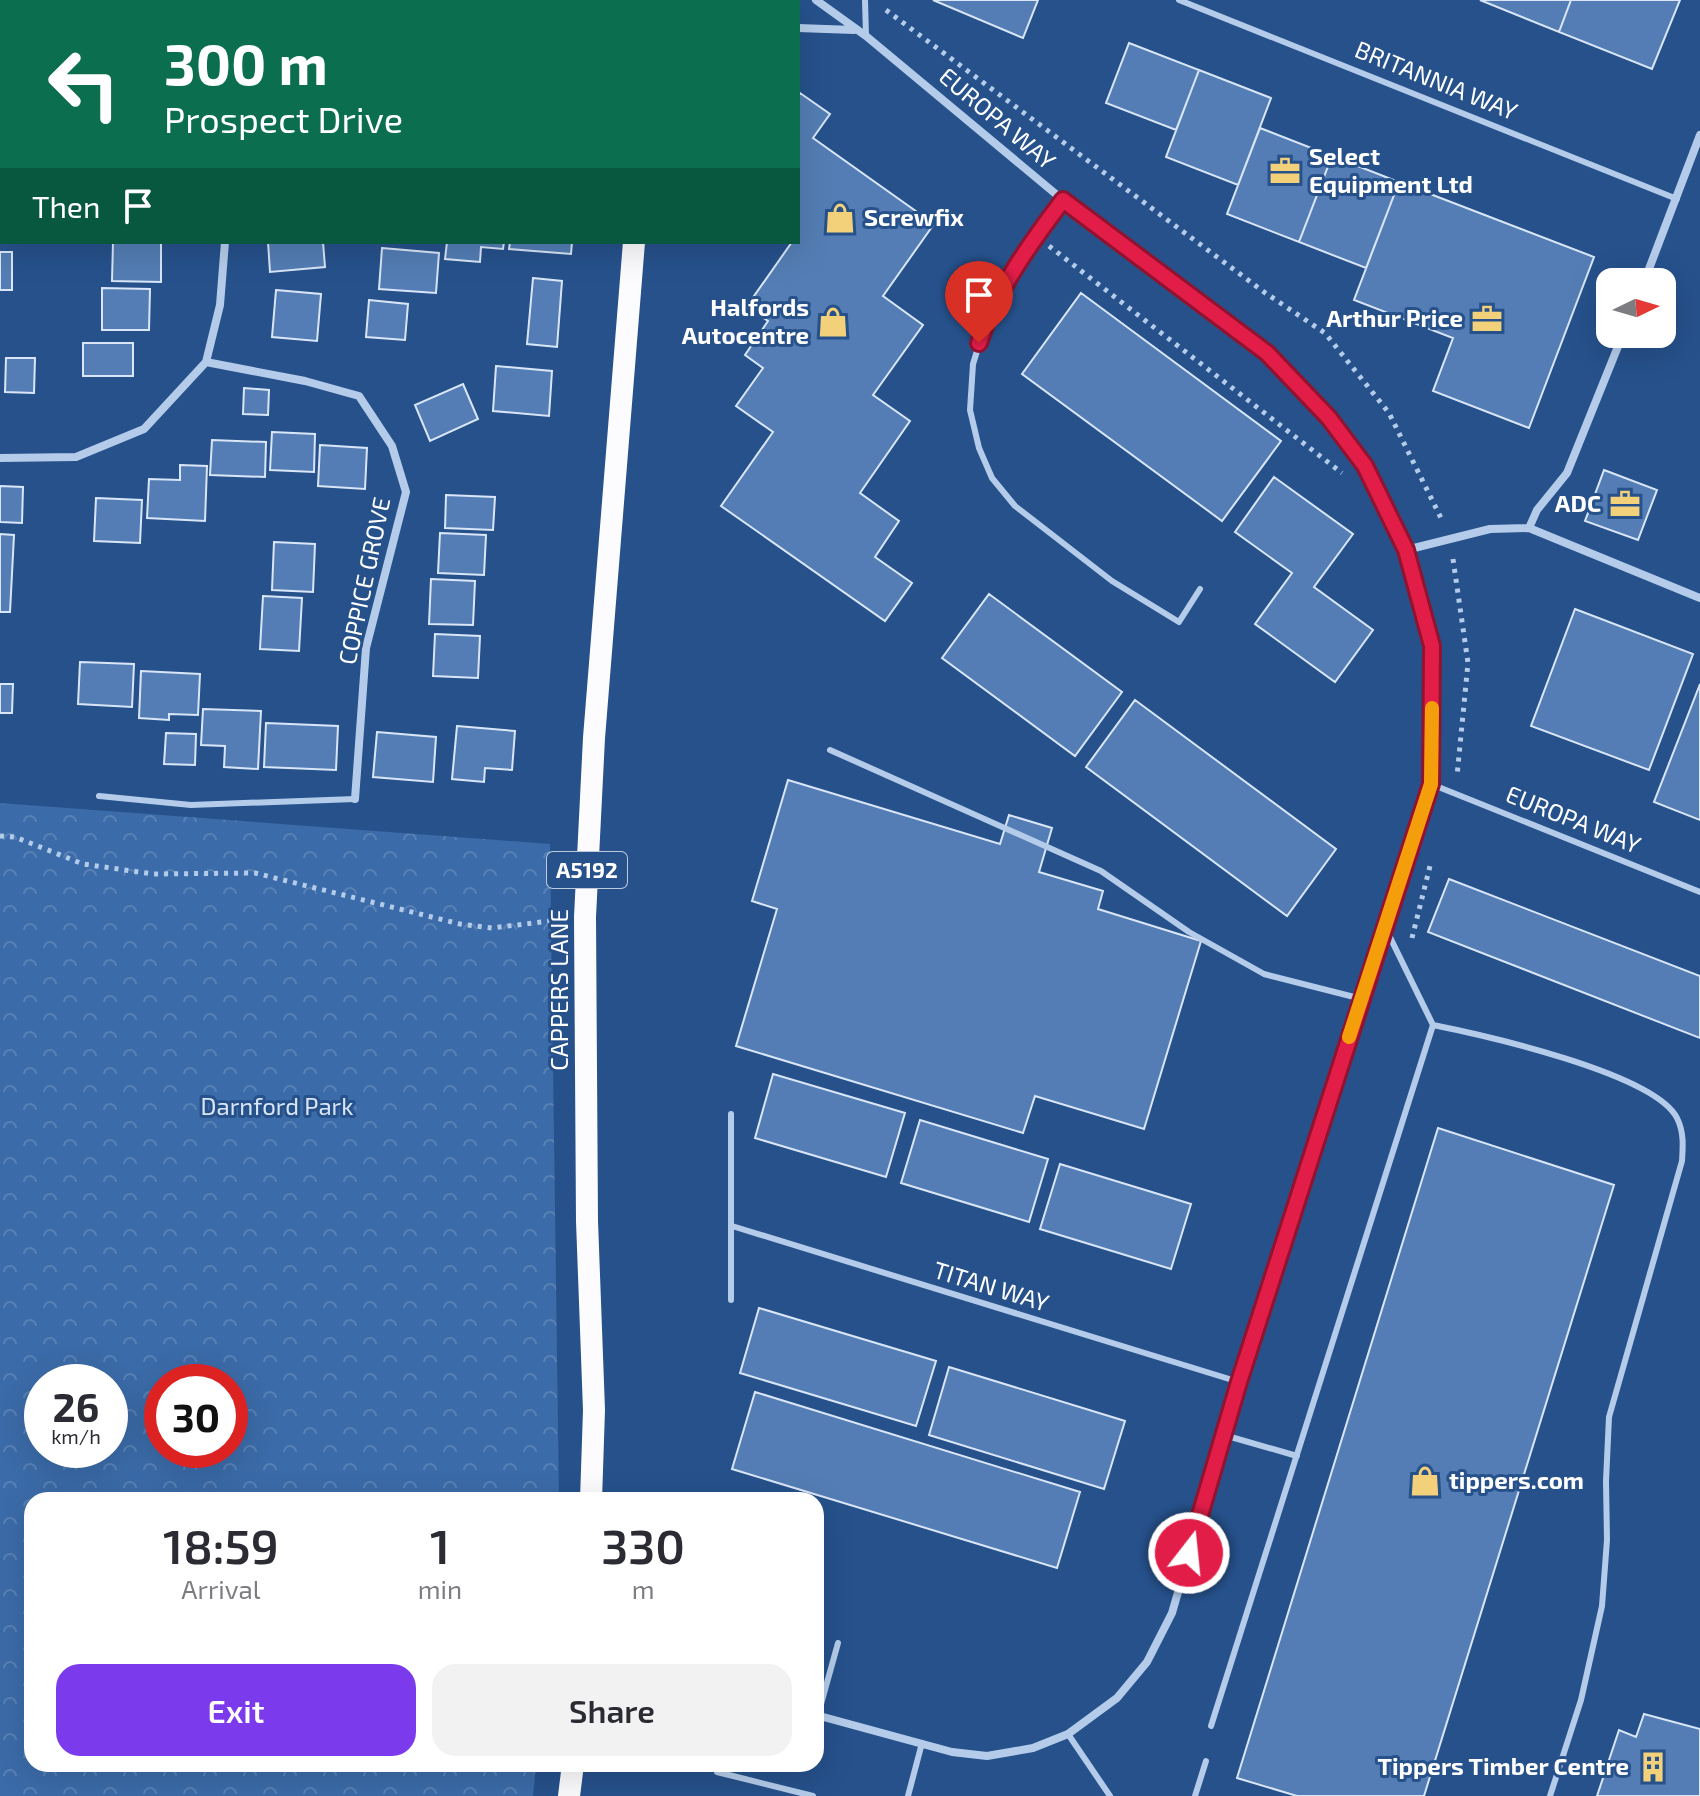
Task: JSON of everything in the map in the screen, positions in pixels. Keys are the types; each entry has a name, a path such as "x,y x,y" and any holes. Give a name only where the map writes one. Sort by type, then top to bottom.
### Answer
{"highway":[{"name":"CAPPERS LANE","path":"591,1492 594,1410 587,1221 585,917 594,738 634,244"},
{"path":"569,1796 572,1772"}],"street":[{"name":"EUROPA WAY","path":"816,0 866,36 1063,200 1267,353 1329,418 1365,466 1406,550 1432,646 1431,784 1239,1382 1172,1613 1147,1662 1117,1698 1068,1734 1033,1748 987,1756 952,1752 824,1717"},
{"name":"EUROPA WAY","path":"800,28 855,30"},
{"path":"1650,268 1700,135"},
{"path":"0,458 76,457 144,429 206,362 220,305 225,244"},
{"path":"1529,528 1537,510 1567,473 1617,348"},
{"name":"COPPICE GROVE","path":"206,362 305,381 359,396 392,446 406,492 366,648 355,799"},
{"path":"1406,550 1490,529 1529,528 1700,598"}],"lane":[{"path":"865,0 866,36"},
{"name":"BRITANNIA WAY","path":"1179,0 1677,199"},
{"path":"1063,200 1036,236 986,322 973,364 970,410 979,448 992,478 1015,506 1112,581 1179,622 1200,589"},
{"path":"830,750 1101,871 1189,932 1264,974 1362,999"},
{"name":"EUROPA WAY","path":"1431,784 1700,892"},
{"path":"99,796 191,805 355,799"},
{"path":"1211,1726 1433,1025 1385,927"},
{"path":"1433,1025 1522,1044 1643,1088 1663,1101 1677,1117 1683,1135 1682,1161 1609,1417 1607,1540 1602,1606 1581,1700 1550,1796"},
{"path":"731,1114 731,1300"},
{"name":"TITAN WAY","path":"732,1226 1239,1382"},
{"path":"1224,1435 1297,1456"},
{"name":"EUROPA WAY","path":"824,1691 838,1643"},
{"path":"1068,1734 1110,1796"},
{"path":"908,1796 922,1743"},
{"path":"1195,1796 1206,1761"},
{"path":"717,1772 813,1796"}],"path":[{"path":"885,10 1239,273 1325,333 1389,413 1450,538 1468,663 1454,794"},
{"path":"1036,236 1349,478"},
{"path":"0,836 15,837 83,864 153,874 255,873 482,927 585,917"},
{"path":"1405,968 1431,862"}],"green space":[{"name":"Darnford Park","path":"0,803 550,844 559,1492 24,1492 24,1772 535,1772 533,1796 0,1796"}],"building":[{"path":"933,0 1038,0 1023,38"},
{"path":"1480,0 1571,0 1559,32"},
{"path":"1571,0 1680,0 1652,69 1559,32"},
{"path":"1129,43 1199,70 1176,130 1106,103"},
{"path":"1199,70 1271,98 1238,185 1166,157"},
{"path":"800,93 830,114 813,138 934,224 883,296 923,325 873,395 910,421 860,493 899,521 875,557 912,583 885,621 721,506 773,432 736,406 763,368 745,355 768,321 747,306 791,244 800,244"},
{"name":"Select Equipment Ltd","path":"1260,128 1332,156 1299,242 1227,214"},
{"path":"1332,156 1399,182 1366,268 1299,242"},
{"name":"Arthur Price","path":"1399,182 1594,257 1529,428 1433,391 1453,338 1354,300"},
{"path":"113,244 161,244 161,282 112,281"},
{"path":"268,244 323,244 325,267 270,272"},
{"path":"447,244 504,244 503,249 481,247 480,262 445,259"},
{"path":"510,244 572,244 571,254 509,249"},
{"path":"382,248 439,253 436,293 379,289"},
{"path":"0,252 12,252 12,290 0,290"},
{"path":"533,278 562,281 557,347 527,344"},
{"path":"102,288 150,289 149,330 102,330"},
{"path":"276,290 321,294 317,341 272,337"},
{"path":"1081,293 1281,441 1222,521 1022,374"},
{"path":"369,300 408,304 405,340 366,337"},
{"path":"83,343 133,343 133,376 83,376"},
{"path":"6,358 35,358 34,393 5,392"},
{"path":"496,366 552,371 549,416 493,411"},
{"path":"463,384 478,419 430,441 415,405"},
{"path":"244,388 269,390 268,415 243,414"},
{"path":"272,432 315,434 314,472 270,470"},
{"path":"212,440 266,442 265,477 210,475"},
{"path":"320,445 367,448 365,489 318,486"},
{"path":"180,465 207,466 205,521 147,518 149,479 180,480"},
{"path":"1604,470 1657,490 1638,540 1585,521"},
{"path":"1274,477 1353,534 1314,587 1373,630 1335,682 1255,624 1292,573 1235,532"},
{"path":"0,486 23,487 22,523 0,522"},
{"path":"446,495 495,497 493,530 445,528"},
{"path":"96,498 142,500 140,543 94,541"},
{"path":"440,533 486,535 484,575 438,573"},
{"path":"0,534 14,535 10,612 0,612"},
{"path":"274,542 315,544 313,592 272,590"},
{"path":"431,579 475,581 473,625 429,624"},
{"path":"989,594 1122,692 1075,756 942,658"},
{"path":"263,596 302,598 299,651 260,649"},
{"path":"1575,609 1693,654 1649,770 1531,726"},
{"path":"435,634 480,636 478,678 433,676"},
{"path":"80,662 134,664 132,707 78,704"},
{"path":"141,671 200,674 198,715 169,714 169,720 139,718"},
{"path":"0,684 13,684 12,713 0,713"},
{"path":"1700,684 1700,820 1654,802"},
{"path":"1135,700 1336,849 1287,916 1086,767"},
{"path":"203,709 261,711 258,769 224,767 225,746 201,745"},
{"path":"266,723 338,726 336,770 264,767"},
{"path":"457,726 515,731 512,770 485,768 484,782 452,779"},
{"path":"377,732 436,737 433,782 373,777"},
{"path":"166,733 196,734 195,765 164,764"},
{"path":"788,780 1000,844 1009,815 1052,828 1039,872 1103,891 1098,909 1201,941 1144,1129 1035,1096 1023,1133 736,1046 777,909 752,901"},
{"path":"1449,879 1700,976 1700,1038 1428,932"},
{"path":"773,1074 905,1113 886,1177 755,1138"},
{"path":"920,1120 1048,1159 1029,1222 901,1183"},
{"name":"tippers.com","path":"1438,1128 1614,1185 1424,1796 1297,1796 1237,1778"},
{"path":"1060,1164 1191,1204 1171,1269 1040,1229"},
{"path":"759,1308 936,1361 916,1426 740,1373"},
{"path":"949,1367 1125,1421 1104,1489 929,1435"},
{"path":"755,1392 1080,1492 1057,1568 824,1497 824,1492 808,1492 732,1469"},
{"name":"Tippers Timber Centre","path":"1644,1714 1700,1729 1700,1796 1597,1796 1619,1730 1636,1737"}],"slow traffic":[{"path":"1349,1037 1431,784 1432,708"}],"place":[{"name":"Select Equipment Ltd","path":"1285,171"},
{"name":"Screwfix","path":"840,218"},
{"name":"Arthur Price","path":"1487,319"},
{"name":"Halfords Autocentre","path":"833,322"},
{"name":"ADC","path":"1625,504"},
{"name":"tippers.com","path":"1425,1481"},
{"name":"Tippers Timber Centre","path":"1653,1767"}],"route":[{"path":"979,343 986,322 1036,236 1063,200 1267,353 1329,418 1365,466 1406,550 1432,646 1431,784 1239,1382 1189,1553"}]}
